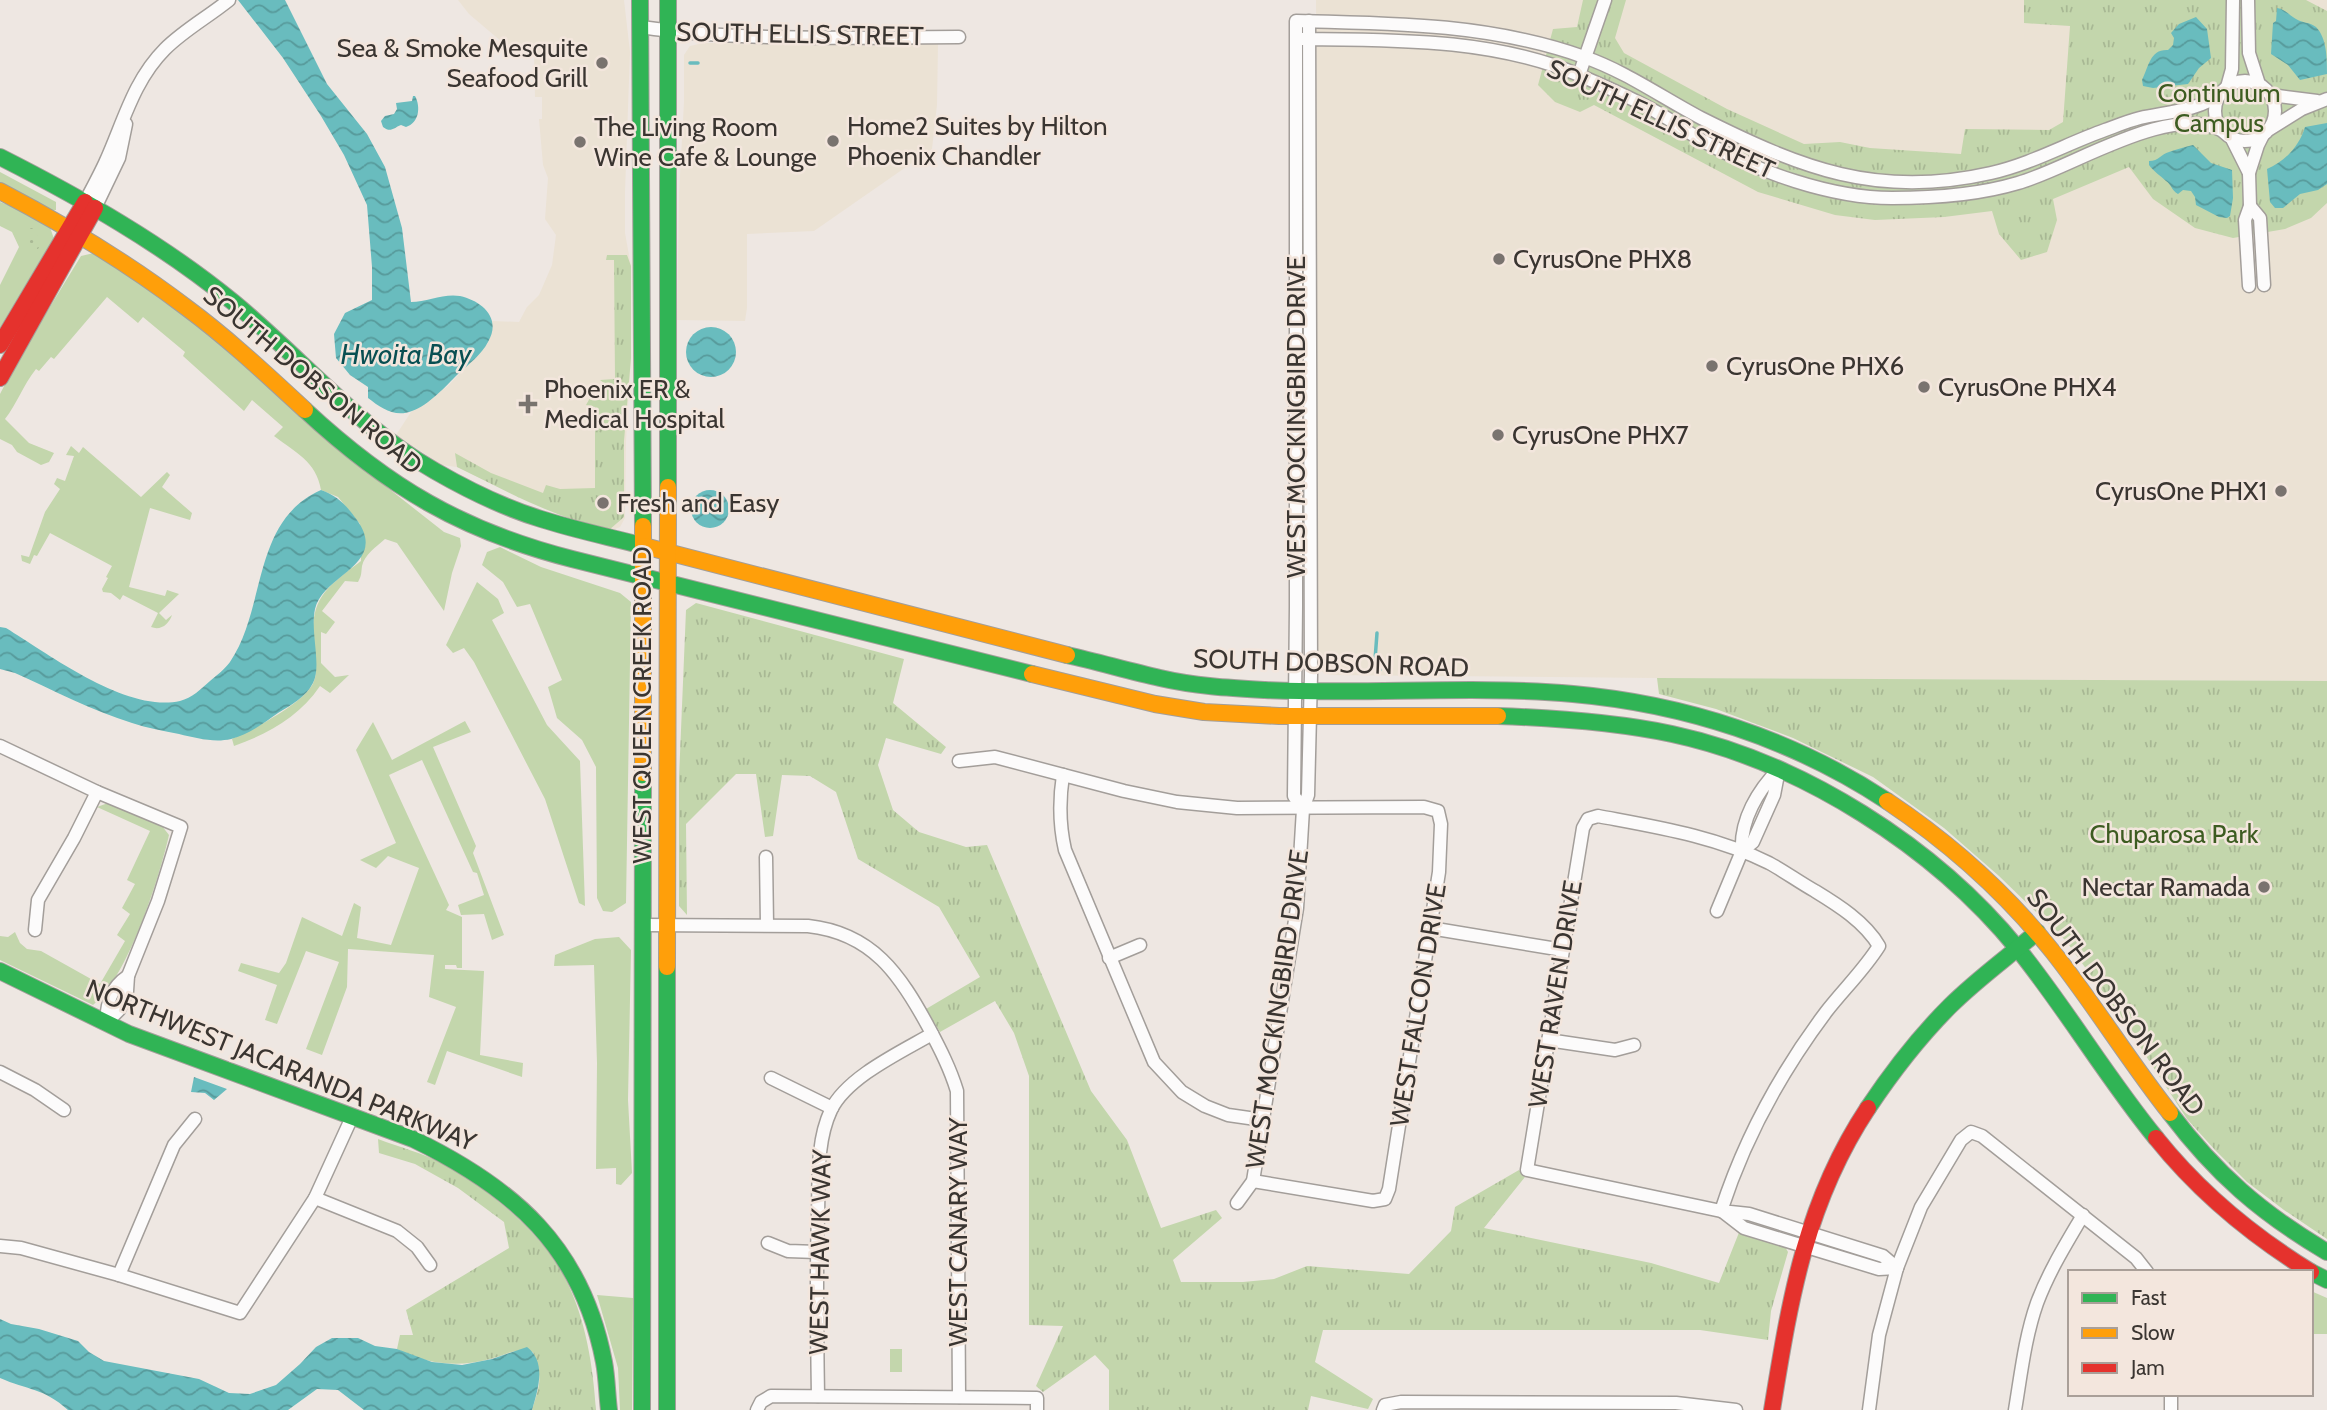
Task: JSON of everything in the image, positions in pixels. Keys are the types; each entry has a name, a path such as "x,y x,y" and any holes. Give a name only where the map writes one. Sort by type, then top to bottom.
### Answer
{"main road":[{"name":"WEST QUEEN CREEK ROAD","path":"640,0 643,577 642,1410"},
{"name":"WEST QUEEN CREEK ROAD","path":"667,1410 668,0"},
{"name":"SOUTH DOBSON ROAD","path":"0,157 146,239 230,301 368,424 430,468 467,489 540,519 1162,679 1219,687 1303,691 1571,694 1625,700 1724,722 1805,754 1908,813 1994,886 2037,932 2206,1159 2260,1208 2327,1252"},
{"path":"0,168 87,206 0,378"},
{"name":"SOUTH DOBSON ROAD","path":"0,191 75,231 142,274 185,305 250,359 374,469 426,503 493,536 643,577 1158,704 1207,712 1301,716 1522,717 1615,723 1717,747 1779,768 1847,805 1907,846 1968,896 2018,949 2137,1113 2194,1182 2253,1235 2308,1270"},
{"path":"0,345 75,231"},
{"path":"1772,1410 1787,1313 1806,1240 1835,1163 1866,1109 1908,1052 1942,1014 2037,932"},
{"name":"NORTHWEST JACARANDA PARKWAY","path":"0,971 141,1038 413,1139 470,1167 516,1201 549,1237 575,1276 590,1312 605,1365 609,1410"},
{"path":"642,1194 653,1205 656,1213 656,1267 667,1286"}],"street":[{"path":"1578,75 1605,0"},
{"path":"2233,0 2232,69 2216,103 2215,113 2218,123 2249,173"},
{"path":"2248,0 2249,53 2259,84 2271,95 2275,114 2273,123 2258,145 2249,173 2250,205 2245,220 2249,286"},
{"path":"87,206 119,158 126,127 125,113 145,74 164,49 228,1"},
{"name":"SOUTH ELLIS STREET","path":"1302,21 1455,28 1507,37 1585,57 1762,149 1812,168 1854,178 1889,182 1928,181 1990,173 2039,159 2103,130 2138,119 2192,108 2211,101 2224,90"},
{"name":"WEST MOCKINGBIRD DRIVE","path":"1302,21 1296,329 1303,691"},
{"name":"SOUTH ELLIS STREET","path":"640,27 668,31 782,36 960,37"},
{"name":"SOUTH ELLIS STREET","path":"1302,39 1426,41 1505,54 1554,66 1659,113 1705,142 1755,167 1812,185 1852,194 1890,198 1987,191 2020,183 2072,163 2104,147 2163,128 2196,123 2215,127 2227,134"},
{"name":"WEST MOCKINGBIRD DRIVE","path":"1237,1203 1253,1181 1297,908 1303,809 1294,796 1303,691 1310,329 1302,39"},
{"path":"2224,90 2243,81 2259,84"},
{"path":"2271,95 2324,100"},
{"path":"2227,134 2248,141 2302,109 2324,100"},
{"path":"2250,205 2260,218 2264,285"},
{"path":"1296,329 1310,329"},
{"path":"0,746 97,792 181,827 158,901 128,976 116,984 107,1004 106,1023"},
{"path":"959,761 995,757 1177,802 1237,808 1303,809"},
{"path":"1717,911 1742,851 1753,842 1769,806 1779,768"},
{"path":"1062,775 1059,826 1065,850 1154,1062 1182,1092 1205,1106 1228,1115 1262,1120"},
{"path":"35,930 38,900 97,792"},
{"name":"WEST FALCON DRIVE","path":"1253,1181 1374,1201 1385,1199 1389,1189 1439,872 1441,824 1438,811 1424,807 1303,809"},
{"name":"WEST RAVEN DRIVE","path":"1721,1211 1527,1170 1583,828 1588,819 1598,816 1667,829 1742,851"},
{"path":"1742,851 1770,863 1831,901 1871,933 1880,946 1798,1051 1757,1122 1721,1211 1744,1228 1806,1240 1879,1269 1897,1268"},
{"path":"766,857 767,925"},
{"name":"WEST CANARY WAY","path":"643,925 829,928 867,947 888,963 902,983 950,1067 957,1091 959,1397"},
{"path":"1430,928 1563,950"},
{"path":"1110,958 1140,945"},
{"name":"WEST HAWK WAY","path":"818,1396 817,1252 821,1142 832,1108 856,1080 932,1034"},
{"path":"1548,1040 1615,1050 1634,1045"},
{"path":"0,1072 35,1090 64,1110"},
{"path":"771,1078 832,1108"},
{"path":"0,1246 21,1248 240,1312 315,1198 352,1117"},
{"path":"119,1275 174,1145 195,1119"},
{"path":"1869,1410 1879,1335 1897,1268 1921,1206 1961,1140 1971,1132 1982,1136 2082,1215 2136,1258 2145,1270"},
{"path":"315,1198 397,1231 417,1247 430,1265"},
{"path":"2015,1410 2025,1347 2036,1305 2052,1268 2082,1215"},
{"path":"768,1242 788,1251 817,1252"},
{"path":"759,1406 771,1396 818,1396 899,1404 959,1397 1037,1404"},
{"path":"1384,1408 1401,1402 1736,1410"}],"shaded area":[{"path":"458,0 624,0 630,52 625,233 631,266 631,358 625,518 620,527 615,529 583,523 457,467 442,465 396,435 411,412 448,386 488,343 492,321 519,322 527,307 539,295 552,265 556,235 545,219 548,178 543,165 539,119 542,119 542,97 535,97 534,51 505,50 502,42 469,14"},
{"path":"1316,0 2327,0 2327,681 1657,678 1324,673 1318,664"},
{"path":"703,43 938,44 937,105 932,149 814,231 747,234 745,321 677,320 684,55 690,46"}],"green space":[{"name":"Continuum Campus","path":"1583,0 1626,0 1615,38 1624,53 1727,109 1804,144 1840,142 1870,148 1961,154 1965,129 2049,130 2063,122 2070,26 2024,23 2024,0 2306,0 2327,11 2327,203 2311,218 2285,229 2233,238 2195,228 2153,199 2129,167 2053,199 2057,220 2047,252 2021,260 1999,234 1992,211 1944,217 1875,220 1835,215 1758,192 1594,105 1580,112 1555,102 1538,85 1553,29 1577,27"},
{"path":"0,172 56,202 56,210 49,211 0,185"},
{"path":"0,202 19,209 50,227 54,239 0,332 0,285 19,247 12,232 0,226"},
{"path":"28,229 35,229 40,245 38,249 31,248 28,241"},
{"path":"94,253 179,310 388,488 444,532 460,538 461,546 444,611 397,543 385,539 368,554 358,582 345,581 322,611 335,622 326,634 321,632 321,663 335,677 349,675 330,693 320,686 302,707 282,723 234,746 232,739 290,706 301,698 314,681 316,669 313,632 317,607 329,588 361,561 360,524 338,497 321,490 315,472 304,458 274,436 283,427 252,400 244,411 183,356 185,352 143,317 138,323 107,297 54,359 51,357 39,371 36,369 5,419 29,443 54,453 49,462 41,465 0,439 0,394 81,256"},
{"path":"607,255 627,255 631,266 631,358 624,441 624,517 609,530 550,511 457,467 455,453 491,473 543,493 546,485 560,489 595,488 595,407 586,405 591,396 598,400 608,386 600,380 615,379 614,260 606,260"},
{"path":"71,446 79,453 83,447 141,497 167,472 170,475 162,487 192,513 190,520 150,508 129,587 165,596 167,590 179,594 159,613 166,620 172,615 164,626 151,627 158,613 123,595 120,600 111,593 103,592 112,566 50,533 30,564 22,561 21,555 29,557 45,512 60,489 54,484 57,478 65,481 74,456 66,455"},
{"path":"500,547 541,567 620,593 631,602 626,903 612,912 603,911 597,898 596,767 582,740 557,718 548,687 562,680 530,604 517,607 503,582 482,565 487,552"},
{"path":"477,582 498,599 504,613 492,620 547,725 580,761 585,906 579,903 545,799 474,662 464,648 453,653 446,645"},
{"path":"696,603 904,659 893,703 946,747 941,754 886,738 878,765 893,810 919,832 966,847 987,845 1091,1091 1127,1140 1161,1228 1216,1210 1222,1218 1173,1260 1181,1282 1274,1279 1307,1266 1409,1274 1451,1231 1455,1207 1519,1170 1525,1177 1484,1228 1651,1263 1719,1283 1740,1230 1784,1245 1788,1252 1771,1311 1768,1340 1700,1330 1323,1330 1315,1362 1373,1399 1368,1409 1311,1396 1308,1410 1109,1410 1109,1370 1095,1355 1043,1392 1036,1386 1063,1326 1029,1325 1029,1076 1014,1033 995,1001 940,1032 926,1009 980,977 939,907 858,859 836,792 810,776 782,775 773,836 765,837 756,774 736,774 686,824 687,915 679,906 679,778 686,610"},
{"name":"Chuparosa Park","path":"1657,678 2327,681 2327,1239 2247,1182 2215,1150 2187,1119 2118,1013 2066,941 1999,876 1944,828 1873,777 1793,738 1716,709 1659,694"},
{"path":"465,721 471,732 433,747 476,846 473,853 504,935 492,940 484,914 461,915 458,905 484,895 477,873 473,872 422,760 389,775 449,905 446,910 462,917 462,968 445,965 445,969 484,971 480,1055 523,1063 522,1077 447,1051 435,1085 427,1082 456,1007 429,997 434,955 348,949 347,987 322,1055 306,1049 339,962 306,951 277,1024 265,1020 277,985 238,971 241,963 279,973 286,963 302,917 342,936 354,903 361,907 357,938 391,945 419,868 388,856 376,868 360,860 396,843 356,750 373,722 392,760"},
{"path":"108,803 162,826 169,835 150,901 130,951 106,991 93,1005 0,960 0,936 8,937 15,932 20,943 27,949 41,951 100,984 125,941 117,935 130,914 122,908 135,884 127,880 150,831 97,807"},
{"path":"619,937 631,950 628,1100 632,1173 621,1185 616,1184 616,1168 596,1169 594,965 554,966 555,955 595,939"},
{"path":"378,1139 427,1157 460,1174 513,1213 543,1245 566,1280 579,1311 593,1377 596,1410 532,1410 539,1381 533,1352 515,1351 478,1362 454,1364 419,1358 397,1349 400,1335 413,1335 406,1310 509,1248 504,1222 458,1188 415,1164 379,1153"},
{"path":"2313,1292 2327,1298 2327,1334 2313,1334"},
{"path":"597,1295 633,1298 632,1410 620,1410 618,1368"},
{"path":"890,1349 902,1349 902,1372 890,1372"}],"water":[{"name":"Hwoita Bay","path":"238,0 285,0 327,84 367,134 385,167 402,228 411,302 460,296 482,306 491,318 492,333 482,351 437,395 412,411 394,413 378,405 368,398 368,387 350,375 336,358 334,334 345,313 372,300 367,205 344,155 321,116 283,58"},
{"path":"2277,8 2298,20 2314,25 2320,32 2326,49 2327,74 2300,80 2288,65 2271,54"},
{"path":"2196,17 2207,29 2211,58 2199,68 2188,84 2153,88 2143,86 2142,80 2154,55 2173,45 2174,38 2171,33 2179,24"},
{"path":"413,96 417,100 418,110 414,122 406,127 401,125 390,130 383,127 381,121 385,116 394,114 396,103 412,101"},
{"path":"2327,123 2327,184 2318,190 2300,194 2283,208 2275,208 2270,202 2267,169 2290,153 2305,127"},
{"path":"2193,145 2211,163 2232,170 2233,198 2230,216 2227,218 2219,217 2196,205 2191,191 2183,190 2178,194 2149,165 2149,161 2166,153"},
{"path":"711,327 728,335 736,352 728,369 711,377 694,369 686,352 694,335"},
{"path":"321,490 337,498 357,520 365,535 365,548 360,559 320,597 315,609 316,668 310,688 298,700 250,732 231,739 212,740 144,726 103,713 15,673 0,669 0,627 113,690 159,702 188,698 230,662 242,640 263,567 282,522 299,504"},
{"path":"710,490 723,496 729,509 723,522 710,528 697,522 691,509 697,496"},
{"path":"194,1077 227,1089 214,1100 205,1093 191,1092"},
{"path":"0,1319 78,1341 104,1361 199,1379 229,1393 250,1394 276,1385 316,1347 332,1338 358,1338 375,1346 397,1349 432,1362 462,1365 492,1359 527,1347 537,1360 539,1377 532,1410 364,1410 338,1390 317,1389 288,1410 68,1410 43,1393 0,1378"}],"waterway":[{"path":"690,63 698,63"},
{"path":"1377,633 1375,660 1380,670"}],"traffic: fast":[{"path":"640,0 643,526"},
{"path":"668,0 668,487"},
{"path":"0,157 91,206 149,241 206,281 258,324 355,413 435,471 527,515 644,546"},
{"path":"305,410 366,462 397,484 428,503 496,535 572,559 1032,674"},
{"path":"1067,655 1199,685 1304,691 1535,691 1656,706 1737,728 1776,743 1851,779 1887,801"},
{"path":"1498,716 1629,726 1721,747 1817,787 1863,814 1947,876 1985,912 2036,972 2156,1138"},
{"path":"642,1410 643,773"},
{"path":"1868,1108 1906,1055 1950,1006 2037,932"},
{"path":"667,967 667,1410"},
{"path":"0,971 129,1034 413,1139 482,1178 538,1226 561,1254 579,1286 594,1321 604,1362 609,1410"},
{"path":"2170,1113 2222,1174 2241,1191 2281,1222 2327,1252"},
{"path":"2313,1273 2327,1280"}],"traffic: slow":[{"path":"0,191 96,245 165,291 233,345 305,410"},
{"path":"667,967 668,487"},
{"path":"643,526 643,773"},
{"path":"644,546 1067,655"},
{"path":"1032,674 1155,704 1204,712 1279,716 1498,716"},
{"path":"1887,801 1955,852 2016,909 2068,972 2170,1113"}],"traffic: jam":[{"path":"0,345 85,202"},
{"path":"0,378 95,208"},
{"path":"1772,1410 1803,1253 1829,1180 1868,1108"},
{"path":"2156,1138 2190,1177 2228,1212 2308,1270"}],"place":[{"name":"Sea & Smoke Mesquite Seafood Grill","path":"602,63"},
{"name":"Home2 Suites by Hilton Phoenix Chandler","path":"833,141"},
{"name":"The Living Room Wine Cafe & Lounge","path":"580,142"},
{"name":"CyrusOne PHX8","path":"1499,259"},
{"name":"CyrusOne PHX6","path":"1712,366"},
{"name":"CyrusOne PHX4","path":"1924,387"},
{"name":"Phoenix ER & Medical Hospital","path":"528,404"},
{"name":"CyrusOne PHX7","path":"1498,435"},
{"name":"CyrusOne PHX1","path":"2281,491"},
{"name":"Fresh and Easy","path":"603,503"},
{"name":"Nectar Ramada","path":"2264,887"}]}
